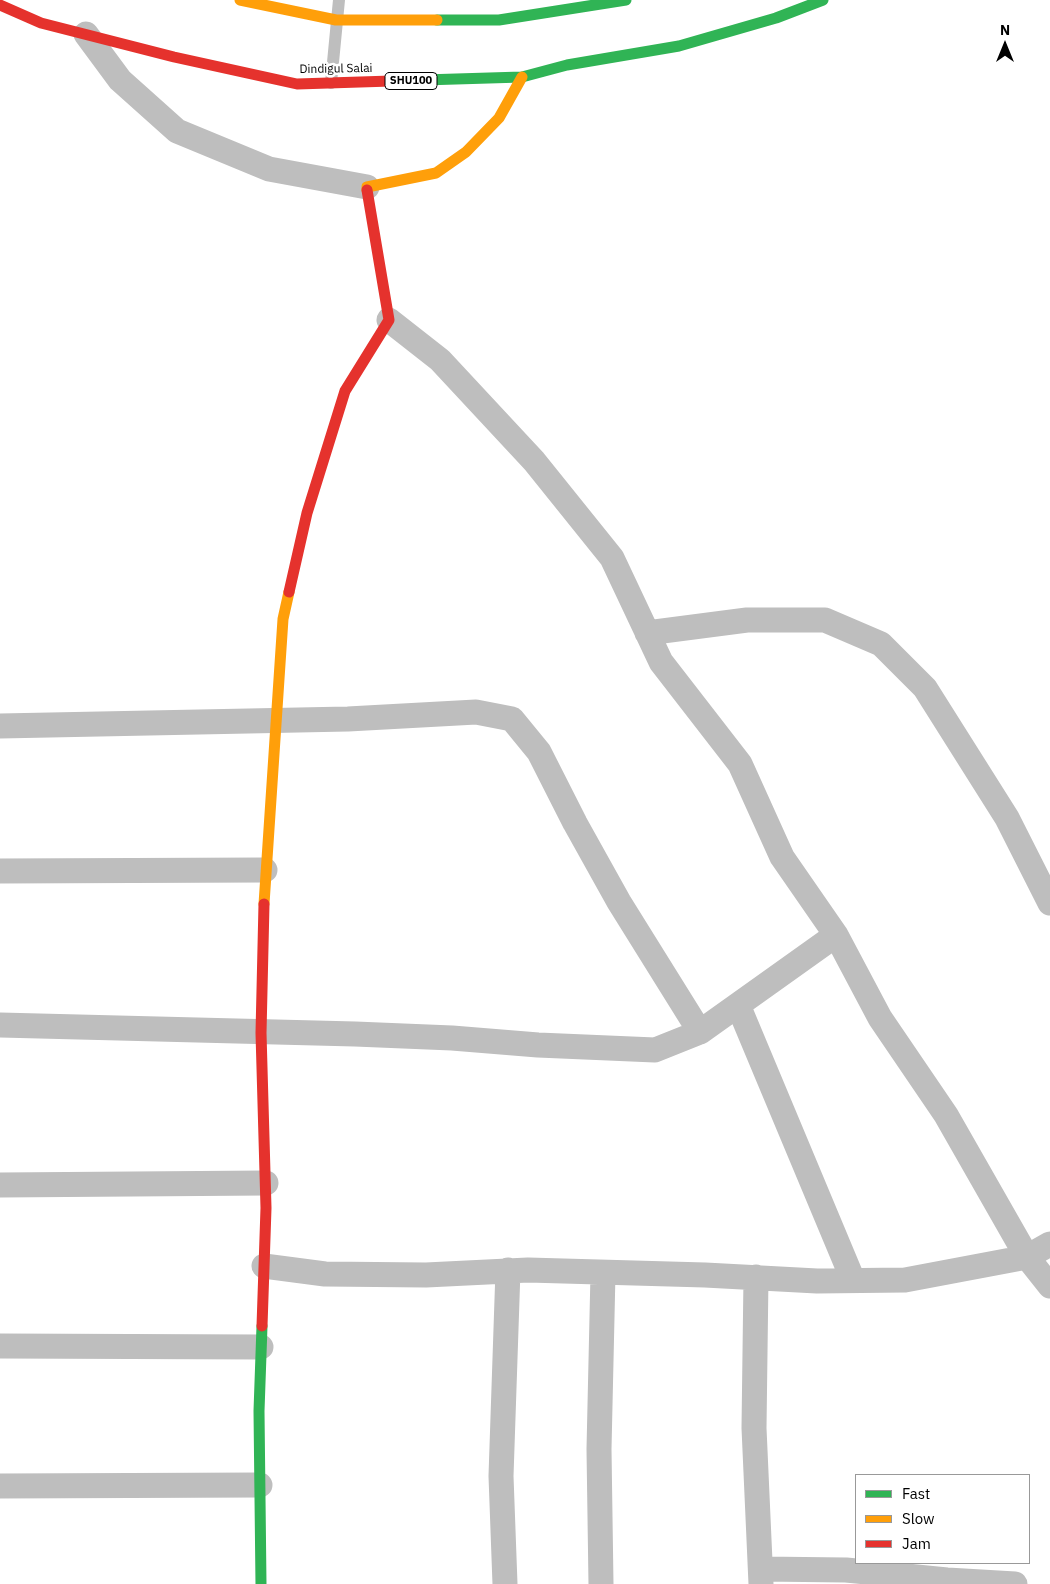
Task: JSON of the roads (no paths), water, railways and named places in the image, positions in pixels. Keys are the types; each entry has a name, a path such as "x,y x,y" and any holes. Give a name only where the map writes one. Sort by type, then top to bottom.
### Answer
{"street":[{"path":"240,0 336,20 499,20 626,0"},
{"name":"Dindigul Salai","path":"0,5 41,23 296,84 522,77 567,65 679,46 808,3"},
{"path":"86,34 120,80 177,131 269,169 367,187 436,173 466,152 499,118 522,77"},
{"path":"261,1584 261,1347 266,1184 261,1032 265,870 274,720 283,618 307,513 345,391 389,320 367,187"},
{"path":"389,320 440,360 534,461 612,558 661,662 740,764 782,856 836,935 880,1018 946,1115 1027,1257 1050,1286"},
{"path":"647,634 747,620 825,620 881,644 925,688 1007,818 1050,903"},
{"path":"0,726 348,719 476,712 512,719 539,752 575,823 619,902 700,1032"},
{"path":"0,870 265,870"},
{"path":"0,1025 375,1035 538,1046 655,1050 700,1032 836,935"},
{"path":"738,1005 853,1280"},
{"path":"0,1184 266,1184"},
{"path":"264,1266 325,1274 426,1275 508,1270 905,1280 1027,1257 1050,1244"},
{"path":"505,1584 501,1476 508,1270"},
{"path":"601,1584 599,1449 602,1273"},
{"path":"756,1277 754,1428 761,1576 846,1570 947,1580 1015,1584"},
{"path":"0,1346 261,1347"},
{"path":"0,1486 260,1485"}],"lane":[{"path":"331,83 339,0"}]}
